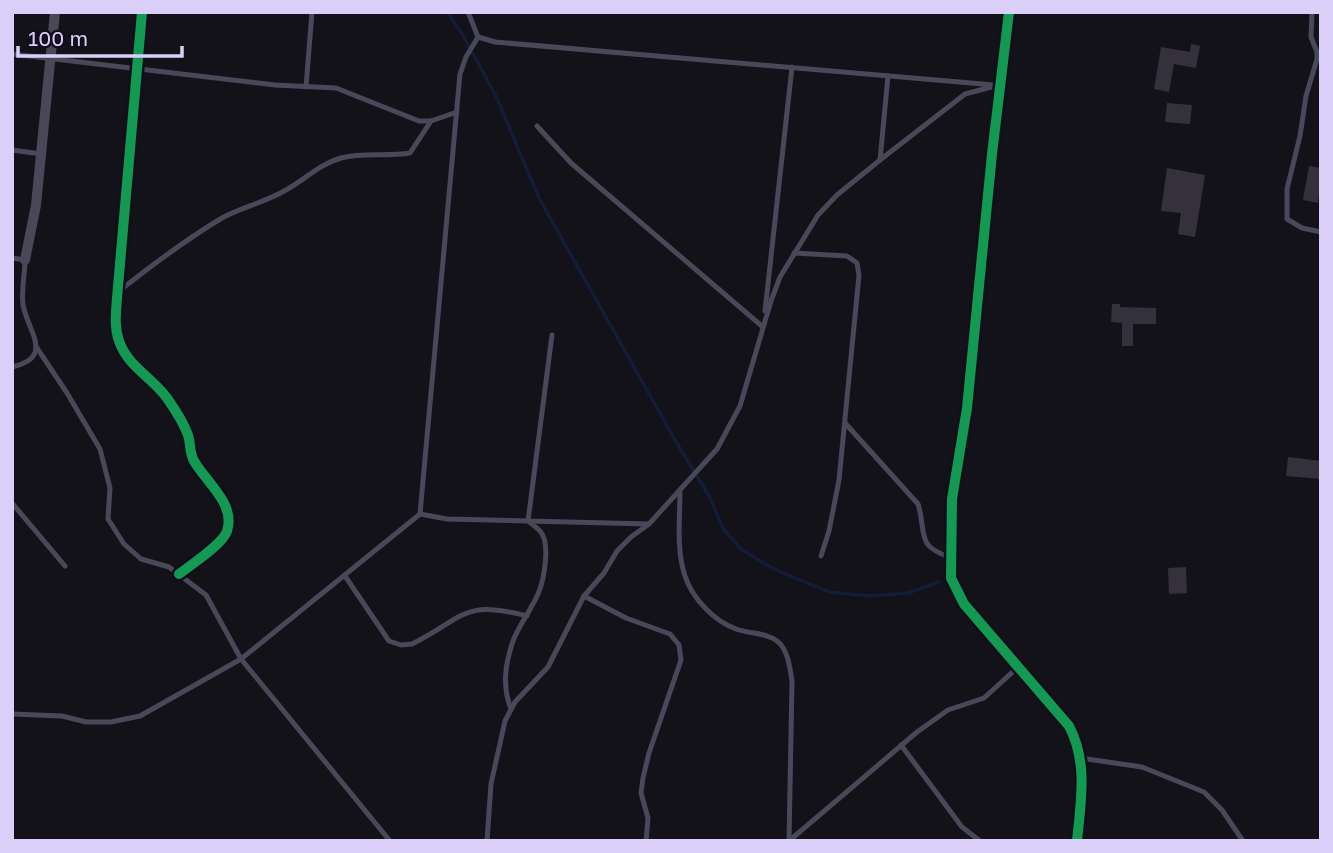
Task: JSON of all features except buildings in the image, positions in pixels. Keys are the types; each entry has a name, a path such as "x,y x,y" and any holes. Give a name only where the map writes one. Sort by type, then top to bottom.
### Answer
{"street":[{"path":"25,260 36,205 55,12"},
{"path":"142,12 115,318 118,340 139,372 166,397 188,435 189,449 194,461 224,503 230,521 226,536 179,574"},
{"path":"1009,12 999,85 967,408 952,499 950,578 964,604 1069,726 1079,744 1082,780 1077,841"}],"lane":[{"path":"306,86 312,12"},
{"path":"468,12 478,37"},
{"path":"1312,12 1311,37 1318,47 1317,60 1306,96 1285,209 1286,219 1291,223 1321,232"},
{"path":"12,714 62,716 86,722 111,722 140,716 241,659 420,514 460,74 478,37"},
{"path":"478,37 495,42 999,85"},
{"path":"12,54 346,91 419,121 431,121 457,112"},
{"path":"763,327 792,68"},
{"path":"880,160 888,76"},
{"path":"487,841 496,752 511,709 548,667 584,596 604,573 617,551 649,524 717,449 740,406 780,277 818,215 837,195 965,94 999,85"},
{"path":"118,292 194,235 239,210 285,191 329,163 356,155 393,156 410,153 431,121"},
{"path":"537,126 571,163 763,327"},
{"path":"12,150 41,154"},
{"path":"794,253 847,256 857,263 859,275 834,505 821,556"},
{"path":"12,258 25,260 23,304 37,348 100,449 110,488 108,519 124,544 141,559 169,567 206,595 241,659 390,841"},
{"path":"528,521 552,335"},
{"path":"12,367 22,365 33,358 37,348"},
{"path":"845,423 918,504 924,540 934,552 950,556"},
{"path":"680,490 679,551 685,577 695,596 715,617 736,629 760,634 778,642 789,662 792,681 789,841 901,745 948,710 984,698 1018,667"},
{"path":"12,503 65,566"},
{"path":"420,514 447,519 649,524"},
{"path":"511,709 505,694 504,678 513,640 540,592 546,556 546,542 541,532 528,521"},
{"path":"345,576 389,641 401,645 412,644 427,637 457,616 473,609 506,610 527,616"},
{"path":"584,596 626,618 670,634 679,645 681,660 643,778 641,793 648,818 646,841"},
{"path":"901,745 962,827 980,841"},
{"path":"1080,758 1142,767 1204,792 1222,810 1244,841"}],"waterway":[{"path":"447,12 496,96 539,198 709,496 724,530 742,550 776,570 829,592 870,596 908,593 939,582"}],"cycle path":[{"path":"142,12 116,330 128,358 161,391 179,416 188,435 194,461 224,503 229,521 227,531 220,542 179,574"},
{"path":"1009,12 967,408 952,499 951,578 964,604 1069,726 1079,754 1082,782 1077,841"}]}
